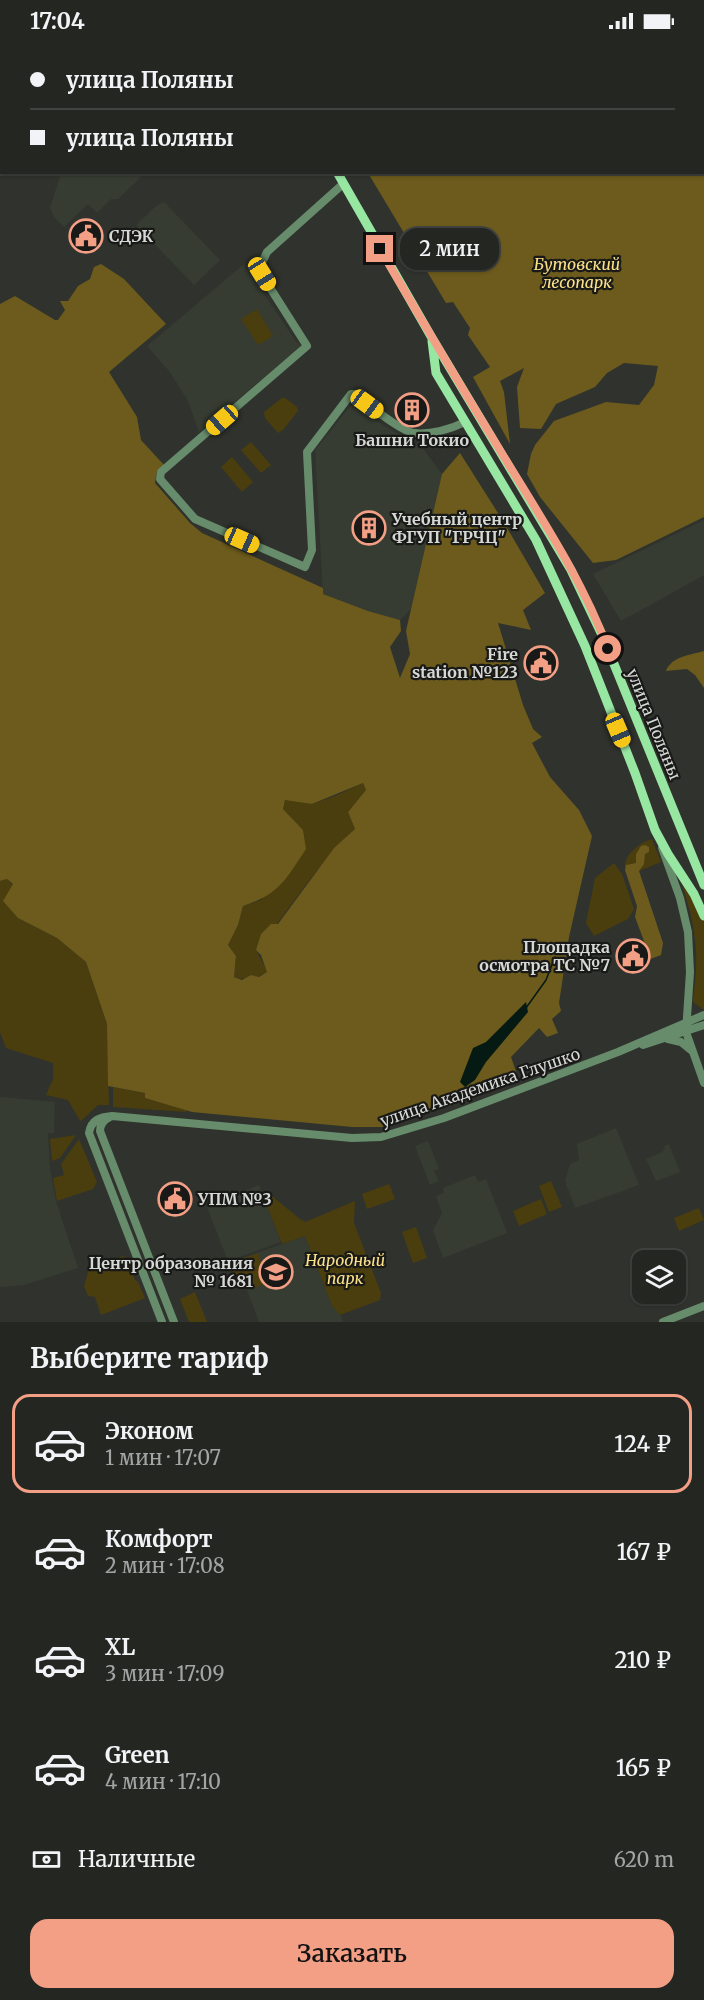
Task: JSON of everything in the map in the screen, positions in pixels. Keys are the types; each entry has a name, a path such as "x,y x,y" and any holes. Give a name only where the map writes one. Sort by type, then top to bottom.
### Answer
{"main road":[{"name":"улица Поляны","path":"338,174 432,338 552,534 571,570 604,640 704,885"},
{"path":"432,338 436,373 536,540 585,646 655,830 694,894 704,916"}],"street":[{"path":"343,184 267,252 260,267 262,274 307,346 161,472 160,479 195,519 305,567 312,550 307,452 351,394 413,434 442,430 465,422"},
{"path":"655,830 680,898 688,933 690,972 686,1032 704,1083"},
{"name":"улица Академика Глушко","path":"112,1116 352,1138 381,1137 458,1113 630,1047 704,1015"},
{"path":"687,1022 702,1026"},
{"path":"630,1047 666,1039 702,1026"},
{"path":"693,1052 693,1035 702,1026"},
{"path":"666,1039 681,1042 693,1052"},
{"path":"112,1116 98,1118 89,1133 162,1322"},
{"path":"112,1116 105,1119 100,1126 104,1141 174,1322"},
{"path":"90,1129 104,1141"},
{"path":"663,1322 704,1306"}],"shaded area":[{"path":"61,174 138,174 141,177 118,199 111,199 97,213 88,204 64,227 54,217 50,208"},
{"path":"164,202 220,260 194,285 136,225 156,206"},
{"path":"244,264 300,347 199,432 188,401 169,371 147,346"},
{"path":"351,405 424,450 442,474 411,609 400,620 323,594 315,450"},
{"path":"704,520 704,575 621,621 593,574"},
{"path":"526,1002 528,1012 486,1062 475,1080 465,1087 460,1082 473,1048 486,1042"},
{"path":"0,1097 55,1102 54,1133 48,1133 50,1169 56,1201 78,1268 24,1285 0,1287"},
{"path":"616,1128 639,1185 575,1208 565,1181 570,1164 579,1160 577,1144"},
{"path":"428,1141 439,1169 434,1171 439,1181 430,1185 415,1146"},
{"path":"669,1144 680,1172 656,1181 646,1159 662,1152 665,1149 664,1146"},
{"path":"475,1175 478,1182 486,1179 507,1233 443,1258 433,1230 442,1213 436,1196 444,1193 443,1188"},
{"path":"259,1185 281,1242 228,1261 207,1207"},
{"name":"Центр образования № 1681","path":"305,1236 332,1306 343,1322 259,1322 247,1290 237,1282 229,1263"}],"green space":[{"name":"Бутовский лесопарк","path":"369,174 704,174 704,517 616,560 593,563 540,497 527,474 531,454 535,445 554,421 606,402 639,405 654,385 658,366 624,363 607,373 595,387 556,404 541,429 520,428 517,387 524,368 500,381 504,392 510,444 473,377 490,367 468,335 470,328 453,302 446,303"},
{"path":"101,264 124,279 166,324 109,372 137,417 141,440 164,465 157,471 155,483 190,523 202,533 323,588 323,594 400,620 401,631 390,647 400,678 410,654 406,631 442,474 460,453 545,593 523,610 531,630 498,623 523,705 533,729 542,737 532,743 550,777 579,810 592,836 569,937 559,1003 561,1011 552,1019 558,1033 547,1037 539,1028 511,1057 519,1080 459,1103 382,1127 352,1127 192,1112 145,1098 145,1093 108,1086 107,1024 86,962 57,938 18,918 3,901 13,884 7,879 0,881 0,304 15,296 58,320 65,310 60,301 68,301 78,286 90,279 94,267","holes":["363,783 366,790 348,812 355,829 334,848 278,924 271,924 261,934 256,950 261,955 267,972 259,977 251,975 242,980 234,977 236,956 228,945 238,925 243,906 274,891 287,877 306,849 303,830 283,809 285,800 312,804"]},
{"path":"257,309 273,336 258,345 241,319"},
{"path":"282,398 297,407 298,411 278,433 265,418 264,412"},
{"path":"251,442 271,465 261,473 241,450"},
{"path":"232,457 253,482 242,492 221,467"},
{"path":"704,651 704,688 695,675 687,669 666,671 677,659"},
{"path":"363,783 366,790 348,812 355,829 316,872 256,950 268,972 251,978 234,977 236,956 228,945 238,925 243,906 261,900 303,830 283,809 285,799 312,804"},
{"path":"652,839 661,862 639,871 645,854 637,859 636,863 625,867 633,850"},
{"path":"641,846 649,847 649,852 645,854 644,864 639,871 663,943 661,955 648,960 647,949 635,917 637,906 625,870 626,865 636,863 636,854"},
{"path":"614,863 622,874 634,909 628,919 594,936 586,923 595,878"},
{"path":"679,875 690,891 704,923 704,1010 693,1002 696,948 691,916"},
{"path":"7,879 13,885 18,918 57,938 86,962 107,1024 109,1105 98,1105 81,1121 68,1100 46,1095 53,1079 53,1063 6,1048 0,1032 0,881"},
{"path":"113,1087 145,1093 145,1098 186,1109 186,1112 113,1107"},
{"path":"76,1135 60,1158 52,1161 50,1139"},
{"path":"79,1139 97,1182 93,1189 57,1201 53,1178 64,1175 61,1164"},
{"path":"551,1181 562,1207 549,1212 539,1186"},
{"path":"389,1184 395,1199 367,1209 362,1194"},
{"name":"Народный парк","path":"267,1192 305,1222 355,1201 354,1223 381,1293 380,1300 340,1315 332,1306 305,1236 282,1244 262,1193"},
{"path":"541,1199 547,1214 519,1226 513,1211"},
{"path":"699,1208 704,1220 679,1231 674,1218"},
{"path":"416,1227 427,1258 413,1263 402,1232"},
{"path":"258,1253 265,1284 247,1290 237,1282 229,1263"},
{"path":"123,1256 128,1259 135,1280 145,1298 101,1315 95,1297 88,1296 84,1286 90,1266"},
{"path":"195,1292 207,1322 189,1322 180,1299"}],"waterway":[{"path":"526,1008 546,980 555,957"}],"place":[{"name":"СДЭК","path":"86,236"},
{"name":"Башни Токио","path":"412,410"},
{"name":"Учебный центр ФГУП \"ГРЧЦ\"","path":"369,528"},
{"name":"Fire station №123","path":"541,663"},
{"name":"Площадка осмотра ТС №7","path":"633,956"},
{"name":"УПМ №3","path":"175,1199"},
{"name":"Центр образования № 1681","path":"276,1272"}],"route":[{"path":"380,249 552,534 608,649"}]}
